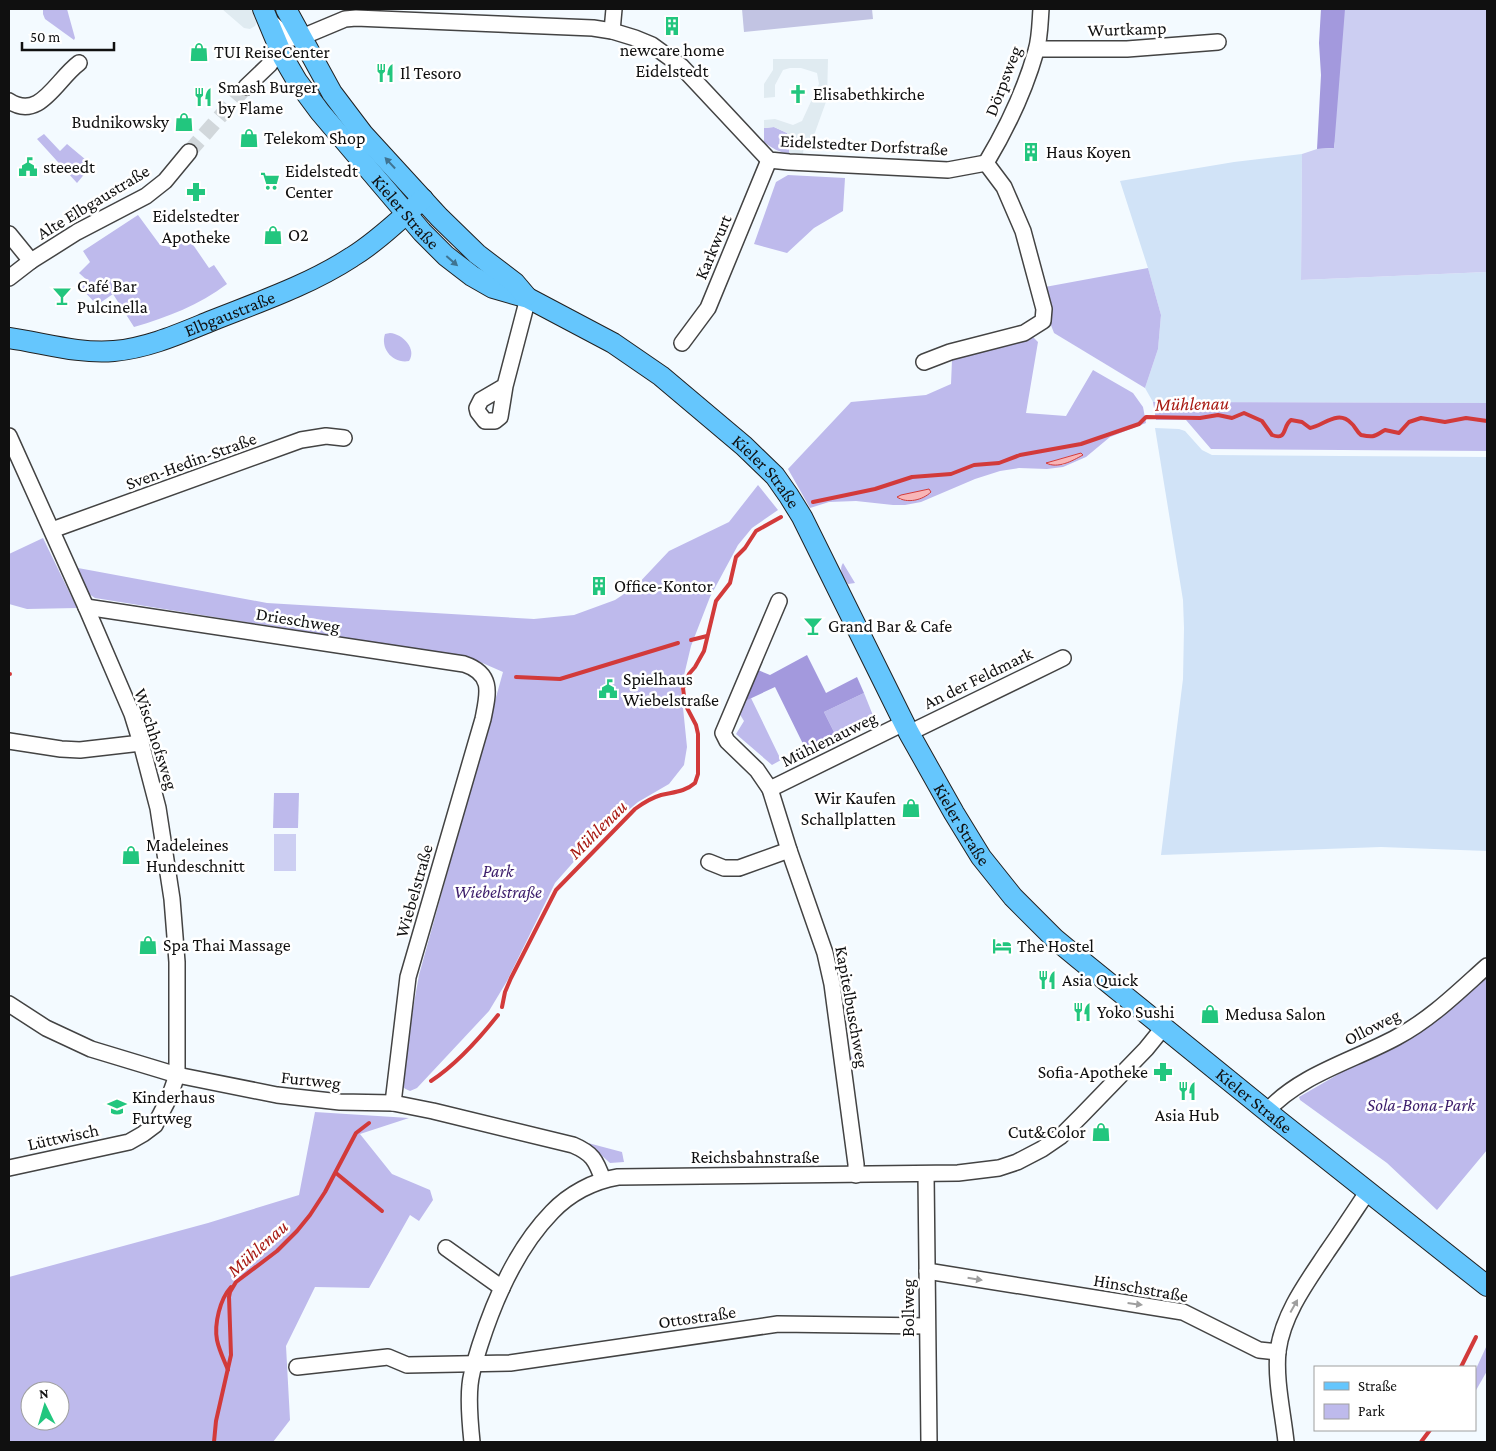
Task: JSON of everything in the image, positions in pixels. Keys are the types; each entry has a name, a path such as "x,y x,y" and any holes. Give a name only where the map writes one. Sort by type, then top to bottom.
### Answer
{"main road":[{"name":"Kieler Straße","path":"286,9 332,93 363,134 477,254 516,283 528,298"},
{"name":"Kieler Straße","path":"264,12 283,57 297,81 320,112 406,213 446,256 472,276 493,288 528,298 613,343 661,376 744,446 775,476 790,496 802,517 928,770 981,857 1013,897 1055,939 1163,1028 1487,1286"},
{"name":"Elbgaustraße","path":"9,338 70,350 99,352 156,343 329,271 365,248 423,199"}],"street":[{"path":"612,31 614,9"},
{"name":"Dörpsweg","path":"986,162 1004,132 1037,49 1041,9"},
{"path":"264,12 277,29 287,37 302,37"},
{"name":"Eidelstedter Dorfstraße","path":"302,37 345,19 356,18 531,24 612,31 652,45 681,66 770,160 948,170 986,162"},
{"name":"Wurtkamp","path":"1037,49 1127,49 1218,42"},
{"path":"9,101 18,106 29,107 38,104 79,63"},
{"path":"246,87 270,64"},
{"name":"Alte Elbgaustraße","path":"9,278 31,261 77,232 146,196 165,181 189,152"},
{"name":"Karkwurt","path":"682,344 708,308 770,160"},
{"path":"924,362 950,352 1024,333 1043,321 1044,309 1023,230 1004,187 986,162"},
{"path":"9,234 31,261"},
{"path":"505,386 528,298"},
{"name":"Wischhofsweg","path":"9,436 86,607 132,714 141,743 158,808 172,899 178,962 177,1074"},
{"name":"Sven-Hedin-Straße","path":"52,530 301,440 326,436 344,438"},
{"name":"Kapitelbuschweg","path":"779,601 723,733 726,741 757,770 770,789 830,968 856,1176"},
{"name":"Drieschweg","path":"86,607 464,664 472,666 482,675 486,680 488,692"},
{"name":"An der Feldmark","path":"907,728 1063,658"},
{"name":"Wiebelstraße","path":"393,1103 408,977 483,719 488,692"},
{"name":"Mühlenauweg","path":"770,789 907,728"},
{"path":"9,740 61,749 80,750 141,743"},
{"path":"709,862 724,868 739,868 789,850"},
{"name":"Olloweg","path":"1267,1111 1278,1098 1292,1089 1330,1068 1404,1033 1431,1015 1487,966"},
{"name":"Furtweg","path":"9,1004 28,1018 65,1038 111,1056 177,1074 277,1095 340,1102 393,1103 573,1145 586,1150 594,1159 603,1180"},
{"name":"Reichsbahnstraße","path":"472,1442 469,1410 470,1384 474,1364 487,1325 502,1288 527,1244 552,1212 579,1190 603,1180 627,1177 856,1176 958,1173 999,1168 1033,1155 1061,1136 1146,1049 1163,1028"},
{"name":"Lüttwisch","path":"9,1168 129,1142 155,1124 163,1110 177,1074"},
{"name":"Bollweg","path":"926,1174 928,1442"},
{"path":"1286,1442 1278,1378 1278,1352 1282,1334 1288,1316 1306,1284 1368,1191"},
{"path":"446,1248 502,1288"},
{"name":"Hinschstraße","path":"927,1271 1183,1312 1258,1350 1278,1352"},
{"name":"Ottostraße","path":"297,1367 388,1357 407,1365 510,1363 778,1324 927,1326"}],"shaded area":[{"path":"222,9 254,9 258,20 255,26 250,29 244,28"},
{"path":"742,9 872,9 873,19 744,32"},
{"path":"1321,9 1356,9 1334,148 1317,149 1321,75 1319,43"},
{"path":"1345,9 1487,9 1487,272 1301,280 1302,154 1317,149 1334,148"},
{"path":"773,59 828,59 827,99 813,138 804,143 803,154 789,153 790,139 787,133 774,127 764,128 764,120 775,119 793,125 802,121 819,84 817,73 801,68 783,70 775,85 775,97 764,98 764,84 773,70"},
{"path":"1302,154 1301,280 1487,272 1487,403 1153,402 1145,388 1158,349 1161,315 1120,181 1234,162"},
{"path":"1155,428 1185,431 1202,450 1212,455 1487,457 1487,851 1381,847 1161,855 1183,679 1184,628 1183,600"},
{"path":"1081,453 1083,455 1065,464 1051,465 1046,463"},
{"path":"929,489 931,492 928,495 915,500 910,501 897,497 901,495"},
{"path":"807,655 826,693 857,677 864,693 824,712 835,734 805,748 775,687 741,703 758,670 770,675"},
{"path":"274,834 296,834 296,871 274,871"}],"green space":[{"path":"43,9 67,9 74,40 45,19"},
{"path":"774,127 787,133 790,139 789,153 779,151 764,142 764,128"},
{"path":"44,134 60,151 67,144 92,165 77,183 37,139"},
{"path":"788,175 845,178 843,211 814,228 787,253 754,244 776,182"},
{"path":"138,215 160,245 170,247 187,236 209,268 214,265 227,284 183,310 134,327 113,294 97,305 81,288 88,281 79,273 90,262 83,251"},
{"path":"1148,268 1161,315 1158,349 1145,388 1054,333 1049,320 1045,287"},
{"path":"390,333 400,336 410,347 411,356 409,361 393,358 386,350 384,345 385,334"},
{"path":"1033,337 1038,342 1026,413 1066,416 1093,370 1133,393 1143,407 1146,423 1110,437 1086,457 1063,467 1047,469 1019,468 1000,471 975,479 921,502 905,505 856,501 829,502 810,508 788,469 851,402 926,395 951,384 952,360","holes":["1077,454 1082,455 1063,465 1049,462","929,489 917,500 900,500 901,495"]},
{"path":"1153,402 1487,403 1487,451 1211,449 1186,420 1156,420"},
{"name":"Park Wiebelstraße","path":"758,485 778,510 752,528 738,545 710,597 691,646 681,688 687,747 684,765 669,784 638,802 593,840 555,883 507,981 489,1011 417,1088 410,1091 405,1089 401,1076 419,975 503,672 471,658 95,598 89,594 78,568 267,603 534,619 574,615 615,600 636,586 669,551 729,522"},
{"path":"43,538 77,608 27,609 9,604 9,554"},
{"path":"843,563 855,583 848,584 845,579 841,571"},
{"path":"864,693 874,718 835,734 824,712"},
{"path":"751,698 781,760 772,765 736,734 744,721 737,710 741,703"},
{"path":"274,793 299,793 298,828 273,828"},
{"name":"Sola-Bona-Park","path":"1487,978 1487,1150 1437,1210 1387,1163 1300,1100 1299,1097 1413,1031"},
{"path":"859,1055 861,1069 850,1071 849,1059 852,1056"},
{"path":"315,1112 409,1118 360,1134 392,1174 430,1190 433,1200 419,1221 410,1215 369,1288 315,1287 286,1346 290,1420 273,1442 9,1442 9,1277 208,1223 299,1195"},
{"path":"588,1143 622,1152 624,1162 610,1163"},
{"path":"1487,1345 1487,1371 1476,1390 1476,1369"}],"waterway":[{"name":"Mühlenau","path":"813,502 875,489 912,477 951,474 974,465 999,463 1020,455 1081,444 1139,424 1146,417 1200,418 1218,415 1232,418 1244,413 1262,421 1272,435 1277,436 1283,434 1291,420 1302,422 1310,428 1336,418 1346,419 1361,435 1369,436 1374,436 1385,430 1399,433 1409,422 1421,418 1445,422 1466,418 1487,421"},
{"name":"Mühlenau","path":"502,1007 505,992 511,978 556,890 635,809 654,798 683,790 695,783 698,774 698,734 696,725 685,704 683,688 689,674 704,651 716,601 730,583 736,557 745,548 756,531 781,517"},
{"path":"691,640 707,636"},
{"path":"516,677 560,679 678,643"},
{"name":"Mühlenau","path":"431,1081 467,1051 498,1015"},
{"name":"Mühlenau","path":"214,1442 216,1421 231,1355 230,1292 236,1282 277,1251 297,1231 325,1192 356,1133 369,1123"},
{"path":"336,1173 382,1211"},
{"path":"228,1370 218,1344 216,1327 221,1305 231,1287"},
{"path":"1462,1366 1476,1337"},
{"path":"1421,1442 1429,1431"}],"tunnel":[{"path":"189,152 246,87"}],"place":[{"name":"newcare home Eidelstedt","path":"672,26"},
{"name":"TUI ReiseCenter","path":"199,52"},
{"name":"Il Tesoro","path":"385,73"},
{"name":"Elisabethkirche","path":"798,94"},
{"name":"Smash Burger by Flame","path":"203,97"},
{"name":"Budnikowsky","path":"184,122"},
{"name":"Telekom Shop","path":"249,138"},
{"name":"Haus Koyen","path":"1031,152"},
{"name":"steeedt","path":"28,167"},
{"name":"Eidelstedt Center","path":"270,181"},
{"name":"Eidelstedter Apotheke","path":"196,192"},
{"name":"O2","path":"273,235"},
{"name":"Café Bar Pulcinella","path":"62,296"},
{"name":"Office-Kontor","path":"599,586"},
{"name":"Grand Bar & Cafe","path":"813,626"},
{"name":"Spielhaus Wiebelstraße","path":"608,689"},
{"name":"Wir Kaufen Schallplatten","path":"911,808"},
{"name":"Madeleines Hundeschnitt","path":"131,855"},
{"name":"Spa Thai Massage","path":"148,945"},
{"name":"The Hostel","path":"1002,946"},
{"name":"Asia Quick","path":"1047,980"},
{"name":"Yoko Sushi","path":"1082,1012"},
{"name":"Medusa Salon","path":"1210,1014"},
{"name":"Sofia-Apotheke","path":"1163,1072"},
{"name":"Asia Hub","path":"1187,1091"},
{"name":"Kinderhaus Furtweg","path":"117,1107"},
{"name":"Cut&Color","path":"1101,1132"}]}
